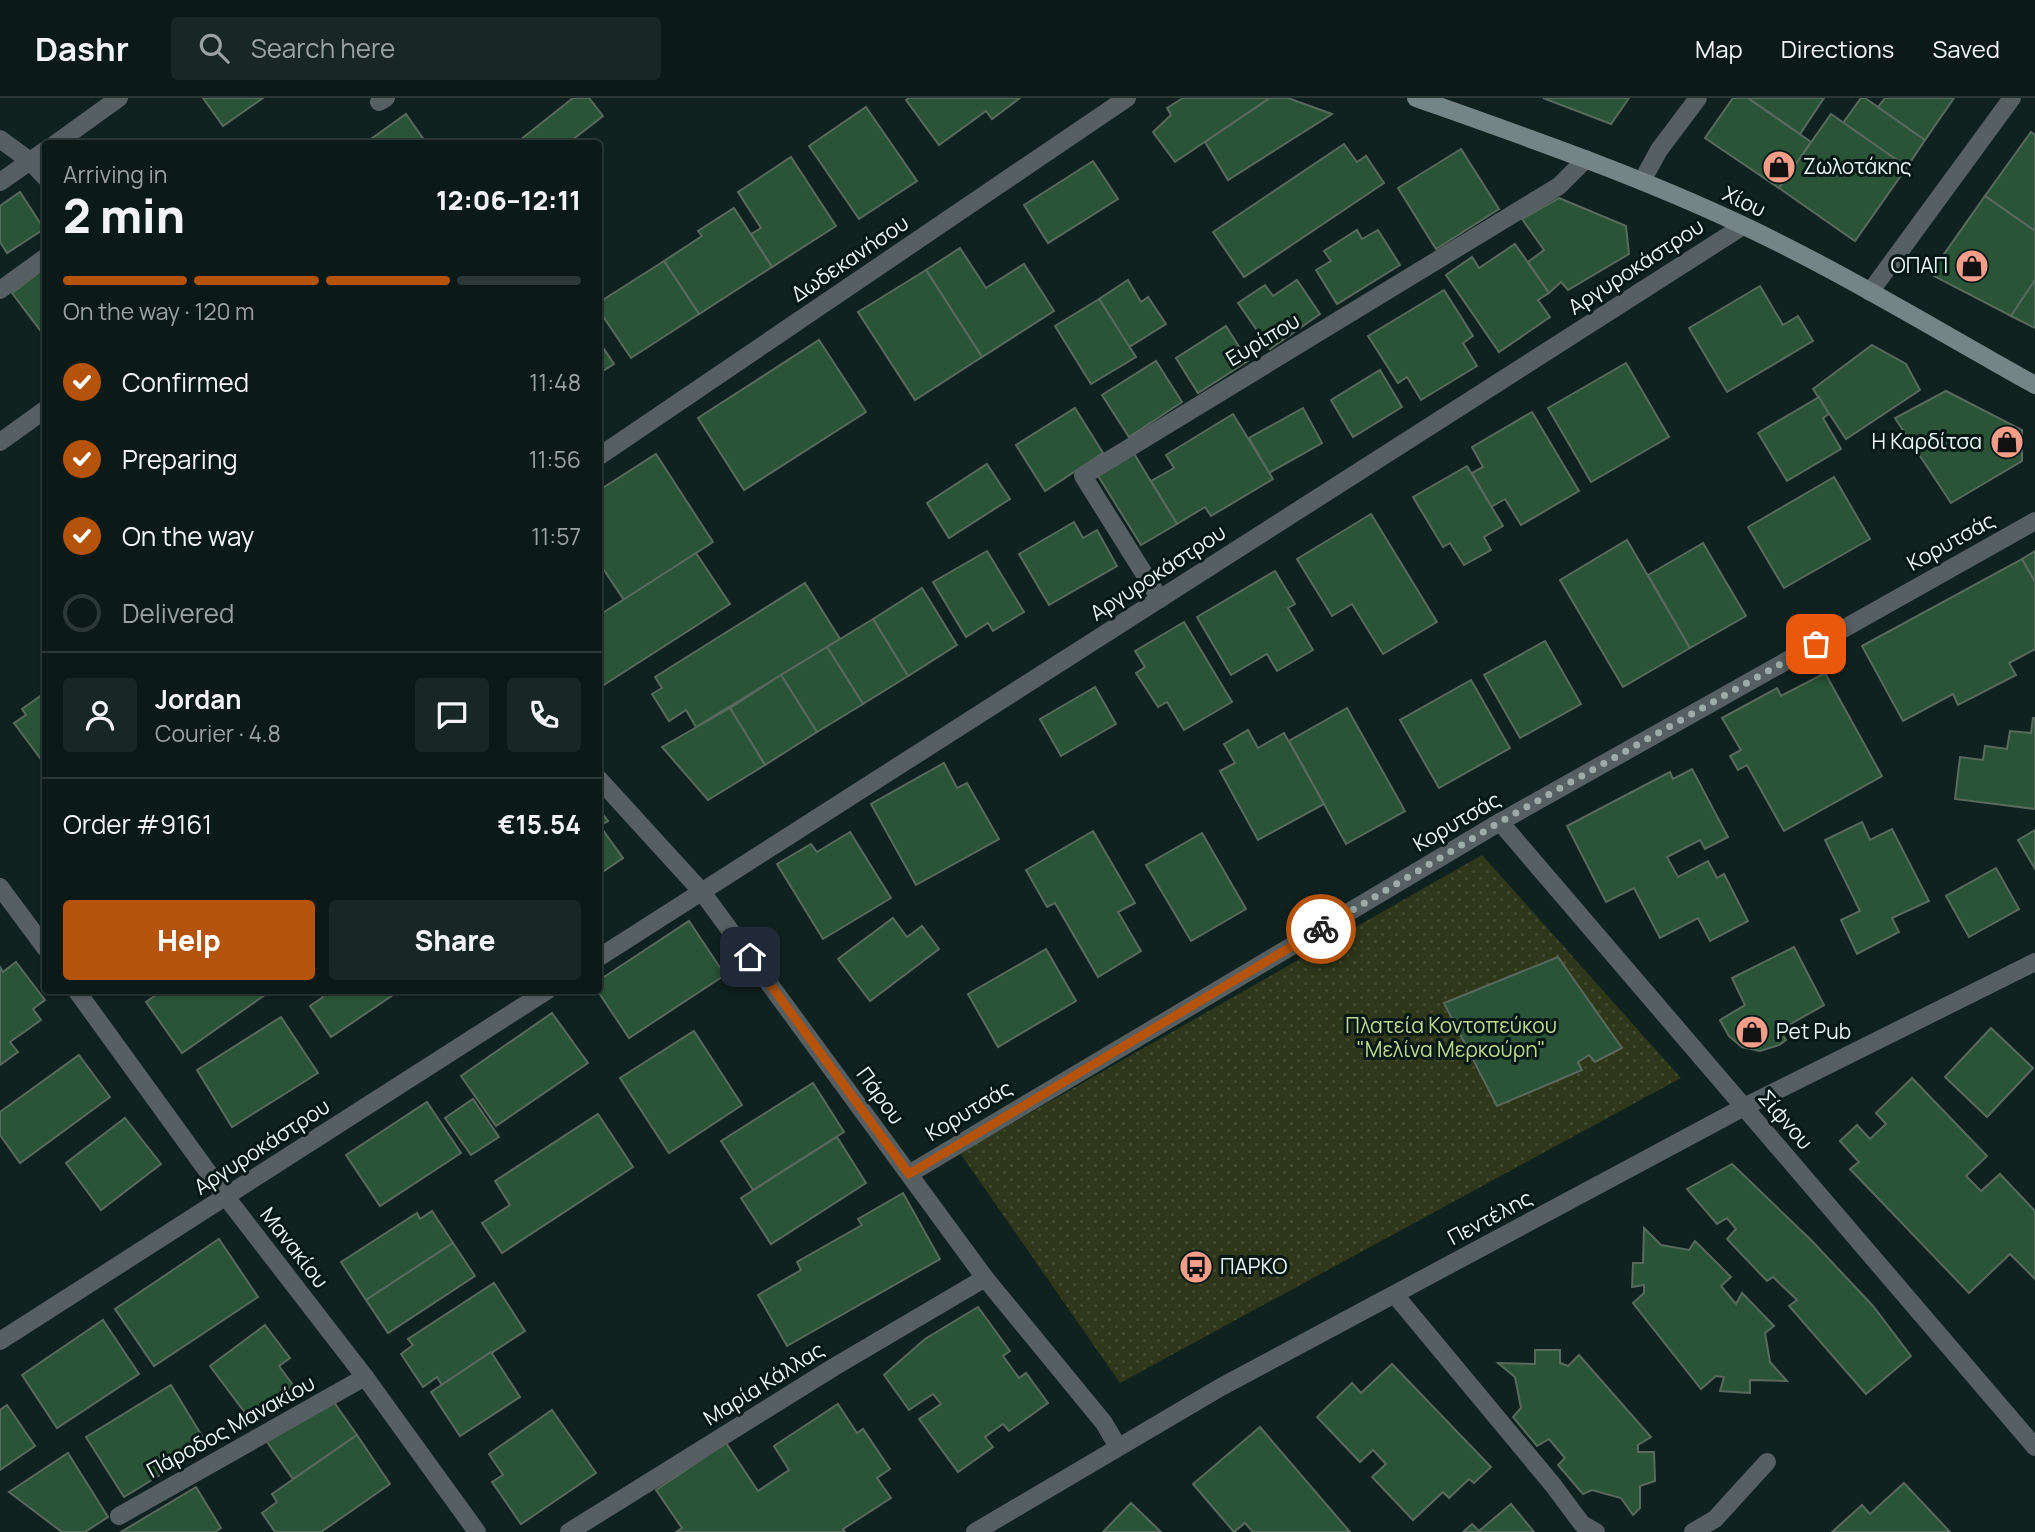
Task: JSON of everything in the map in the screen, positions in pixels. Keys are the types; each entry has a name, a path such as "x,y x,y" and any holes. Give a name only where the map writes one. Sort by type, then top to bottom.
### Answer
{"street":[{"path":"61,140 119,98"},
{"name":"Δωδεκανήσου","path":"602,454 1127,98"},
{"name":"Χίου","path":"1416,98 1586,159 1743,226 1870,292 2035,386"},
{"path":"1642,181 1659,150 1698,98"},
{"path":"1870,292 2011,98"},
{"path":"0,139 30,161 42,174"},
{"path":"0,182 42,153"},
{"name":"Ευρίπου","path":"1160,599 1083,477 1559,186 1586,159"},
{"name":"Αργυροκάστρου","path":"602,955 1743,226"},
{"path":"0,290 42,260"},
{"path":"0,442 42,412"},
{"name":"Κορυτσάς","path":"909,1174 1500,822 2035,521"},
{"name":"Πάρου","path":"602,782 702,892 985,1278 1104,1423 1118,1447"},
{"name":"Σίφνου","path":"1500,822 2035,1447"},
{"path":"0,887 42,944"},
{"name":"Πεντέλης","path":"975,1532 1221,1387 1744,1107 2035,962"},
{"name":"Μανακίου","path":"79,994 226,1197 365,1377 477,1532"},
{"name":"Αργυροκάστρου","path":"0,1342 542,994"},
{"name":"Μαρία Κάλλας","path":"569,1532 834,1367 985,1278"},
{"path":"1395,1295 1553,1485 1582,1524 1596,1532"},
{"name":"Πάροδος Μανακίου","path":"119,1516 365,1377"},
{"path":"1693,1532 1715,1519 1768,1462"}],"green space":[{"name":"Πλατεία Κοντοπεύκου \"Μελίνα Μερκούρη\"","path":"1482,855 1681,1078 1120,1383 960,1153"}],"building":[{"path":"203,98 263,98 223,126"},
{"path":"573,98 589,98 603,116 572,140 520,140"},
{"path":"1020,98 992,119 986,111 939,145 906,100"},
{"path":"1183,98 1270,98 1175,162 1153,132 1171,115 1167,108"},
{"path":"1270,98 1288,98 1332,114 1228,180 1205,142"},
{"path":"1543,98 1629,98 1611,124"},
{"path":"1733,98 1748,98 1811,142 1779,188 1705,138"},
{"path":"1748,98 1824,98 1800,134"},
{"path":"1861,98 1865,98 1925,140 1907,167 1843,123"},
{"path":"1885,98 1954,98 1925,140 1878,107"},
{"path":"866,107 917,181 859,219 809,146"},
{"path":"406,114 424,140 370,140"},
{"path":"1831,114 1907,167 1855,241 1779,188"},
{"path":"2031,132 2035,135 2035,231 1985,196"},
{"path":"1344,144 1357,162 1366,156 1384,183 1244,277 1213,232"},
{"path":"1461,149 1499,209 1436,249 1398,188"},
{"path":"791,157 836,226 772,267 751,234 761,228 738,192"},
{"path":"1093,161 1118,199 1048,243 1024,205"},
{"path":"20,192 42,226 42,230 7,253 0,242 0,206"},
{"path":"1985,196 2035,231 2035,280 2011,316 1930,274"},
{"path":"1559,198 1626,226 1629,254 1568,290 1561,282 1549,293 1528,262 1544,250 1522,219"},
{"path":"734,208 772,267 699,314 664,261 702,236 698,231"},
{"path":"1357,230 1362,239 1378,230 1400,265 1337,304 1316,270 1331,261 1324,251"},
{"path":"1515,244 1549,293 1538,300 1550,317 1499,352 1446,275 1472,257 1479,268"},
{"path":"960,248 986,288 1024,264 1054,311 982,357 926,270"},
{"path":"664,261 699,314 631,358 602,315 602,300"},
{"path":"42,270 42,333 12,293"},
{"path":"926,270 982,357 915,400 858,312"},
{"path":"1128,280 1141,302 1148,297 1166,324 1129,347 1099,299"},
{"path":"1297,280 1320,314 1270,349 1238,303 1265,285 1273,296"},
{"path":"2035,280 2035,328 2011,316"},
{"path":"1760,286 1783,325 1798,316 1813,341 1727,392 1689,328"},
{"path":"1444,290 1473,336 1463,343 1477,366 1421,400 1407,377 1398,383 1368,336"},
{"path":"1099,299 1136,357 1091,384 1055,326"},
{"path":"1226,326 1248,361 1198,393 1176,358"},
{"path":"819,340 866,412 744,490 698,418"},
{"path":"1872,345 1906,364 1920,390 1846,439 1813,389"},
{"path":"602,346 614,364 602,372"},
{"path":"1156,361 1182,402 1129,437 1102,395"},
{"path":"1626,363 1669,437 1591,482 1548,408"},
{"path":"1380,370 1402,407 1353,437 1331,400"},
{"path":"1946,391 2022,430 2022,461 1951,503 1895,418"},
{"path":"1819,397 1829,414 1823,418 1841,449 1787,481 1758,433"},
{"path":"1075,408 1103,453 1045,491 1016,445"},
{"path":"1303,408 1322,443 1269,473 1249,438"},
{"path":"1532,412 1579,491 1521,525 1505,499 1491,507 1472,473 1483,467 1472,447"},
{"path":"1233,414 1273,479 1211,516 1205,507 1177,524 1151,481 1174,468 1166,455"},
{"path":"1133,452 1177,524 1141,545 1097,474"},
{"path":"656,454 713,542 624,600 602,567 602,488"},
{"path":"987,464 1010,499 949,538 927,503"},
{"path":"1467,466 1503,526 1484,537 1491,550 1464,565 1450,543 1443,547 1413,497"},
{"path":"1834,477 1870,539 1784,588 1748,527"},
{"path":"1371,514 1437,622 1383,654 1352,604 1332,616 1297,559"},
{"path":"1074,522 1083,538 1097,530 1117,566 1049,605 1019,554"},
{"path":"1627,540 1690,648 1623,687 1560,580"},
{"path":"1703,543 1746,616 1690,648 1648,575"},
{"path":"987,551 1024,612 993,631 988,623 966,637 933,582"},
{"path":"2035,551 2035,582 2022,559"},
{"path":"696,553 730,604 602,686 602,613"},
{"path":"2022,559 2035,582 2035,649 2009,663 2016,675 1958,705 1953,694 1903,721 1862,646"},
{"path":"1275,571 1295,604 1288,608 1313,650 1277,671 1267,654 1231,675 1197,617"},
{"path":"805,583 840,639 696,727 686,710 669,721 652,694 662,688 655,677"},
{"path":"922,588 957,645 908,676 873,619"},
{"path":"873,619 908,676 863,704 827,647"},
{"path":"1184,622 1232,702 1184,730 1167,702 1158,707 1136,673 1145,667 1135,651"},
{"path":"1545,641 1581,704 1520,738 1484,675"},
{"path":"827,647 863,704 817,732 781,675"},
{"path":"1825,673 1882,776 1784,831 1747,765 1738,770 1730,756 1741,750 1722,718 1777,688 1781,696"},
{"path":"781,675 817,732 765,765 730,708"},
{"path":"1471,680 1510,748 1439,788 1400,720"},
{"path":"1095,687 1116,724 1061,756 1040,719"},
{"path":"42,695 42,761 14,723 26,715 22,709"},
{"path":"730,708 765,765 708,800 662,747"},
{"path":"1347,708 1405,811 1346,844 1289,741"},
{"path":"2033,718 2035,809 1955,799 1960,757 1983,760 1985,746 2007,749 2010,731 2031,733"},
{"path":"1248,730 1258,748 1284,733 1324,804 1258,840 1220,771 1235,763 1224,744"},
{"path":"944,763 957,788 967,783 999,839 916,885 871,804"},
{"path":"1692,769 1728,837 1705,849 1700,840 1667,857 1678,877 1708,861 1717,878 1724,874 1748,921 1710,941 1698,918 1660,938 1634,888 1606,902 1567,826 1670,772 1673,779"},
{"path":"602,813 608,821 602,825"},
{"path":"1862,822 1870,840 1892,829 1929,901 1892,918 1899,932 1857,954 1841,920 1860,911 1825,840"},
{"path":"602,829 623,858 602,872"},
{"path":"2035,830 2035,869 2018,840"},
{"path":"1093,831 1135,903 1118,912 1141,951 1098,977 1055,903 1047,907 1026,870"},
{"path":"850,832 891,898 823,939 777,864 811,844 817,852"},
{"path":"1202,833 1246,909 1191,941 1146,865"},
{"path":"1996,868 2019,909 1969,937 1946,896"},
{"path":"893,918 907,937 922,926 939,949 870,1001 838,959"},
{"path":"689,921 725,975 629,1038 600,994 602,994 602,978"},
{"path":"1794,947 1824,1005 1780,1030 1786,1040 1779,1045 1760,1051 1742,1047 1729,1036 1720,1020 1745,1005 1732,978"},
{"path":"1046,949 1076,1001 998,1047 968,994"},
{"path":"1558,957 1622,1048 1595,1062 1589,1055 1578,1062 1582,1070 1497,1106 1444,1003"},
{"path":"16,962 45,1000 33,1009 41,1020 10,1042 18,1052 0,1065 0,967 3,972"},
{"path":"157,994 266,994 182,1053 146,1002"},
{"path":"321,994 395,994 331,1037 310,1006 323,997"},
{"path":"552,1013 588,1063 496,1126 461,1076"},
{"path":"281,1017 318,1073 232,1127 197,1070"},
{"path":"1991,1028 2033,1068 1987,1117 1945,1077"},
{"path":"694,1031 742,1105 669,1153 620,1078"},
{"path":"79,1055 110,1097 20,1163 0,1135 0,1112"},
{"path":"1912,1078 1987,1156 1966,1176 1981,1191 2000,1174 2035,1211 2035,1279 2010,1254 1969,1293 1850,1169 1859,1162 1840,1141 1857,1125 1870,1139 1886,1124 1876,1113"},
{"path":"813,1083 844,1132 753,1190 721,1141"},
{"path":"473,1099 499,1137 471,1155 445,1118"},
{"path":"427,1102 461,1153 380,1206 346,1155"},
{"path":"598,1114 633,1167 502,1253 482,1223 510,1205 495,1181"},
{"path":"125,1118 161,1164 101,1210 66,1163"},
{"path":"837,1137 866,1183 771,1244 741,1198"},
{"path":"1732,1164 1812,1241 1873,1306 1911,1356 1866,1394 1789,1306 1797,1300 1773,1277 1767,1281 1727,1239 1736,1229 1727,1218 1717,1224 1687,1189"},
{"path":"903,1193 940,1259 787,1346 758,1295 801,1270 797,1262 862,1225 858,1219"},
{"path":"432,1211 453,1243 366,1300 341,1262 417,1213 420,1219"},
{"path":"1644,1228 1661,1245 1689,1250 1695,1241 1731,1277 1721,1286 1736,1304 1742,1293 1774,1326 1765,1333 1770,1362 1787,1381 1750,1380 1750,1393 1720,1391 1724,1377 1716,1376 1701,1389 1633,1303 1644,1293 1644,1285 1632,1287 1633,1263 1643,1263"},
{"path":"219,1239 258,1297 154,1366 115,1309"},
{"path":"453,1243 475,1276 388,1333 366,1300"},
{"path":"494,1283 525,1331 442,1385 437,1377 423,1387 401,1354 413,1345 408,1339"},
{"path":"978,1307 1010,1351 1003,1356 1019,1378 1026,1373 1048,1403 1009,1431 1003,1424 985,1437 993,1447 958,1472 919,1419 941,1404 933,1394 909,1410 884,1375 925,1339"},
{"path":"103,1320 139,1374 57,1428 22,1375"},
{"path":"265,1325 290,1358 279,1366 293,1385 249,1418 210,1366"},
{"path":"1535,1350 1560,1350 1560,1363 1568,1366 1579,1355 1651,1437 1638,1445 1638,1452 1654,1452 1655,1481 1640,1486 1640,1508 1633,1515 1621,1498 1592,1490 1583,1494 1558,1465 1565,1458 1549,1439 1537,1446 1513,1417 1521,1408 1515,1377 1498,1363 1535,1364"},
{"path":"491,1352 520,1397 460,1436 431,1392"},
{"path":"1392,1364 1491,1467 1474,1483 1469,1479 1449,1498 1443,1492 1413,1520 1372,1477 1386,1464 1373,1450 1360,1462 1317,1417 1352,1383 1361,1393"},
{"path":"171,1385 208,1446 124,1497 86,1437"},
{"path":"331,1398 357,1435 293,1479 267,1442"},
{"path":"838,1404 857,1433 863,1429 890,1469 877,1478 891,1498 843,1529 845,1532 676,1532 682,1528 656,1490 726,1443 758,1491 789,1470 774,1446"},
{"path":"7,1405 35,1446 0,1470 0,1410"},
{"path":"552,1410 596,1473 521,1524 492,1482 503,1475 489,1454"},
{"path":"1260,1427 1350,1532 1253,1532 1245,1523 1234,1532 1193,1484"},
{"path":"357,1435 390,1484 321,1532 275,1532 262,1513 277,1502 272,1494"},
{"path":"68,1453 108,1517 85,1532 62,1532 9,1492"},
{"path":"1904,1483 1950,1532 1832,1532 1862,1505 1870,1514"},
{"path":"196,1487 221,1528 215,1532 121,1532"},
{"path":"1131,1503 1161,1532 1103,1532"},
{"path":"1511,1504 1534,1532 1463,1532 1472,1524 1479,1531"}],"way so far":[{"path":"1321,929 1500,822 1816,644"}],"place":[{"name":"Ζωλοτάκης","path":"1779,167"},
{"name":"ΟΠΑΠ","path":"1972,266"},
{"name":"Η Καρδίτσα","path":"2007,442"},
{"name":"Pet Pub","path":"1752,1032"},
{"name":"ΠΑΡΚΟ","path":"1196,1267"}],"route":[{"path":"750,957 909,1174 1321,929"}]}
